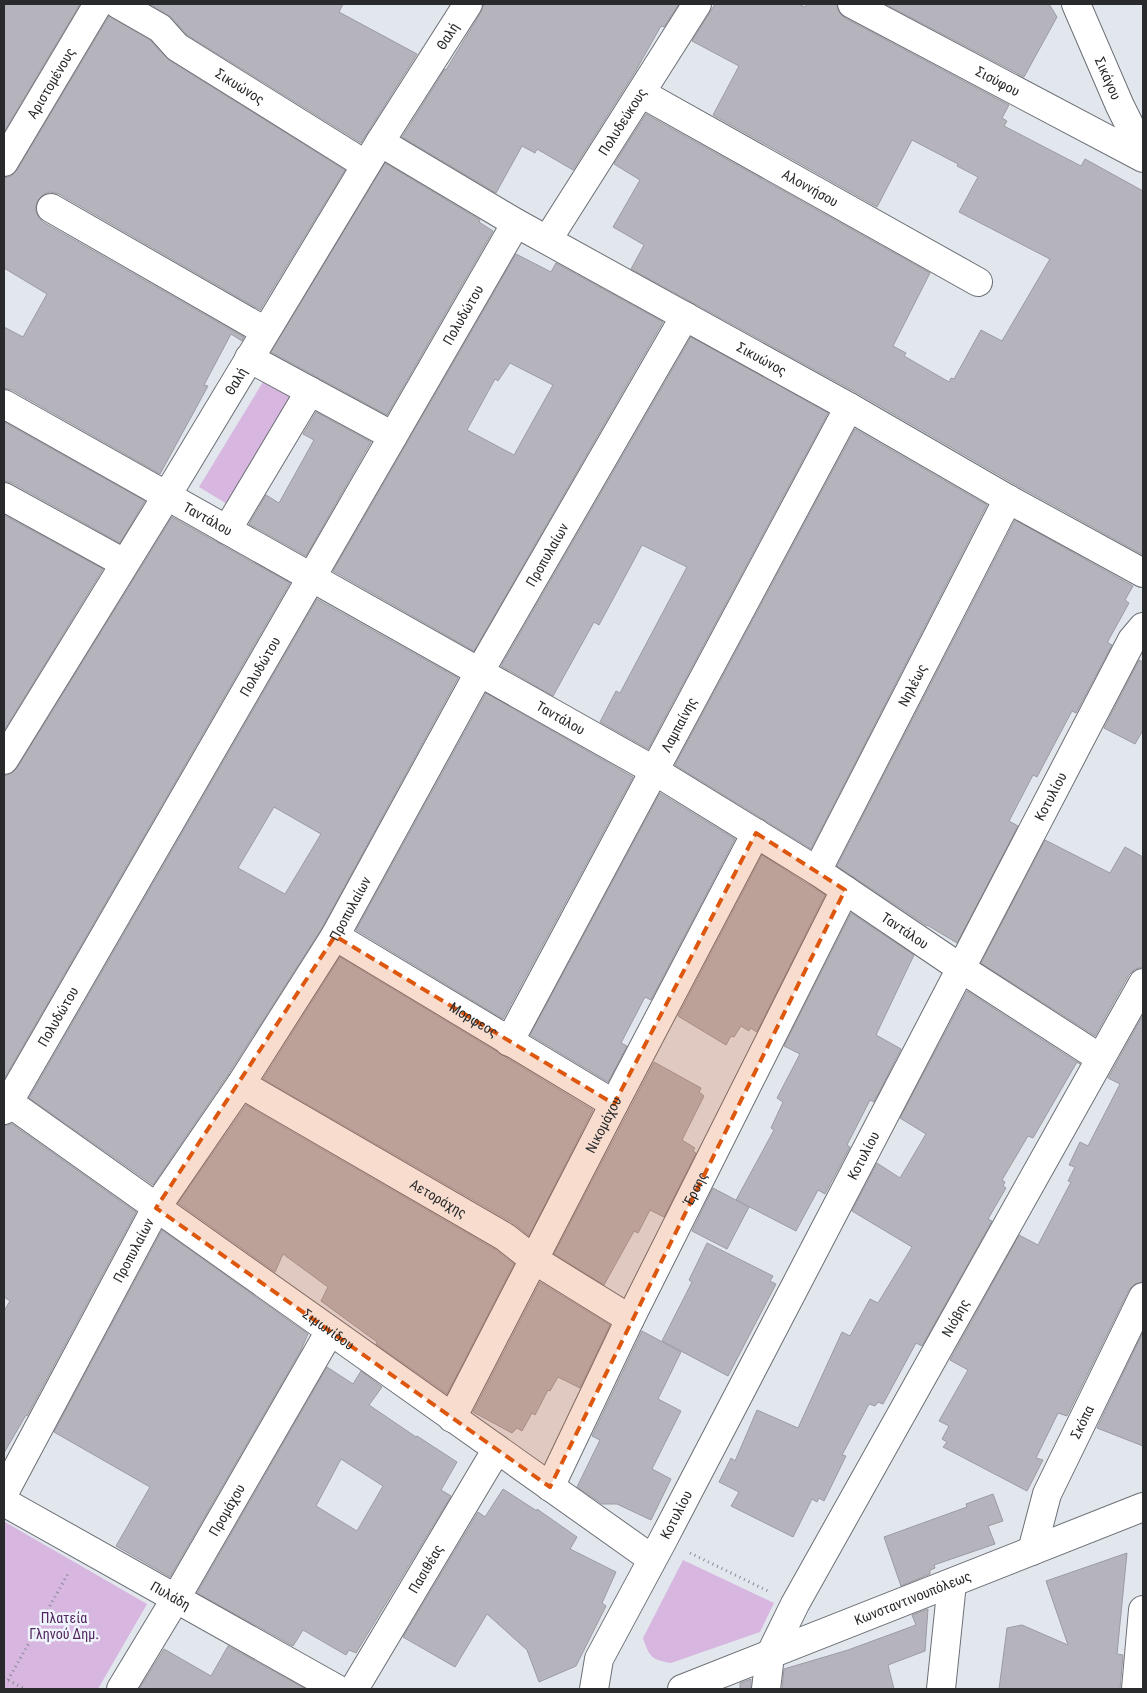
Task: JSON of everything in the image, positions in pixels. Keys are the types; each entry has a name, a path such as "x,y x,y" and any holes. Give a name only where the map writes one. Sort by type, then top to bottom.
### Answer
{"street":[{"name":"Αριστομένους","path":"4,162 98,4"},
{"name":"Σικυώνος","path":"118,4 160,28 177,47 373,153 548,239 849,407 1008,499 1143,573"},
{"name":"Θαλή","path":"4,760 373,153 468,4"},
{"name":"Πολυδεύκους","path":"548,239 697,4"},
{"name":"Σισύφου","path":"852,4 1143,158"},
{"name":"Σικάγου","path":"1076,4 1120,106 1143,152"},
{"name":"Αλοννήσου","path":"641,93 978,282"},
{"path":"51,208 265,331"},
{"name":"Πολυδώτου","path":"5,1104 516,223"},
{"name":"Προπυλαίων","path":"4,1493 156,1208 241,1084 335,936 480,671 685,316"},
{"path":"249,358 393,436"},
{"path":"227,530 310,391"},
{"name":"Ταντάλου","path":"4,404 655,771 817,871 962,969 1100,1058"},
{"name":"Λαμπαίνης","path":"509,1042 849,407"},
{"path":"4,497 124,563"},
{"name":"Νηλέως","path":"817,871 1008,499"},
{"name":"Κοτυλίου","path":"594,1689 599,1658 962,969 1132,640 1143,627"},
{"name":"Νικομάχου","path":"452,1418 756,833"},
{"name":"Έρσης","path":"550,1487 630,1319 845,890"},
{"name":"Μορφεος","path":"335,936 614,1104"},
{"name":"Νιόβης","path":"766,1689 770,1655 795,1604 1143,983"},
{"name":"Αετοράχης","path":"241,1084 505,1237 534,1259 630,1319"},
{"name":"Σιμωνίδου","path":"5,1104 156,1208 550,1487 657,1550"},
{"name":"Σκόπα","path":"1032,1551 1047,1494 1143,1297"},
{"name":"Προμάχου","path":"121,1689 176,1598 330,1331"},
{"name":"Πασιθέας","path":"354,1689 497,1449"},
{"name":"Πυλάδη","path":"4,1502 337,1689"},
{"name":"Κωνσταντινουπόλεως","path":"682,1689 1143,1507"},
{"path":"941,1689 952,1583"},
{"path":"1136,1689 1143,1610"}],"path":[{"path":"25,1689 6,1679 83,1546"},
{"path":"657,1550 795,1604"}],"highlighted area":[{"path":"756,833 845,890 550,1487 156,1208 335,936 614,1104"}],"green space":[{"path":"266,377 298,396 232,507 199,487"},
{"name":"Πλατεία Γληνού Δημ.","path":"5,1522 147,1604 98,1689 4,1689"},
{"path":"683,1560 774,1603 760,1632 671,1663 655,1659 649,1653 643,1638"}],"building":[{"path":"4,4 80,4 4,132"},
{"path":"149,4 343,4 339,12 417,54 361,143 187,35 171,17"},
{"path":"484,4 679,4 664,27 661,26 635,72 573,170 537,149 535,153 522,146 496,193 402,137 446,70"},
{"path":"715,4 799,4 805,7 807,4 837,4 839,12 845,18 1009,105 1002,118 1007,121 1004,126 1081,166 1085,159 1143,191 1143,555 1016,485 857,393 631,269 644,245 613,227 640,180 614,164 646,114 930,273 893,346 906,353 904,356 949,382 951,378 954,379 981,330 1002,341 1050,259 959,212 978,177 957,166 958,164 912,140 877,207 713,115 739,66 692,41"},
{"path":"885,4 1049,4 1057,17 1024,77"},
{"path":"109,16 150,40 169,60 345,170 260,310 59,194 50,192 44,194 38,200 35,209 43,222 244,337 242,341 231,334 204,385 208,386 160,474 12,390 4,388 4,327 23,337 47,294 4,268 4,178 11,176 17,170"},
{"path":"385,163 480,220 479,222 493,231 387,415 271,352"},
{"path":"516,254 551,272 556,263 663,322 474,651 333,571","holes":["510,363 553,385 514,455 467,430 495,379 498,381"]},
{"path":"691,337 828,413 648,749 600,722 616,691 620,693 687,567 642,545 599,625 594,622 553,696 501,666"},
{"path":"316,412 371,442 306,556 249,524 266,495 279,503 314,440 303,434"},
{"path":"4,422 145,501 120,543 12,483 4,481"},
{"path":"855,429 987,505 811,849 675,765"},
{"path":"4,515 103,569 4,731"},
{"path":"172,517 290,583 4,1079 4,776 12,773 17,768"},
{"path":"1015,520 1133,586 1125,600 1129,603 1108,641 1112,645 1076,713 1072,711 1037,777 1033,775 1009,821 1018,826 957,943 927,926 837,866"},
{"path":"317,599 458,678 322,928 228,1075 153,1185 29,1098","holes":["274,807 321,834 285,894 238,868"]},
{"path":"1139,660 1143,662 1143,730 1135,744 1104,728"},
{"path":"486,693 633,777 503,1019 356,930"},
{"path":"660,793 735,839 651,1000 645,997 621,1043 627,1046 608,1082 530,1035"},
{"path":"1045,840 1110,873 1125,847 1143,857 1143,967 1135,969 1129,975 1095,1036 981,963"},
{"path":"762,855 825,895 757,1032 750,1028 749,1031 741,1026 734,1037 731,1036 726,1045 678,1016"},
{"path":"851,913 914,955 876,1035 901,1049 874,1102 870,1100 847,1145 850,1147 825,1194 818,1190 796,1231 736,1200 774,1130 771,1128 783,1102 777,1098 800,1054 784,1046"},
{"path":"340,957 593,1110 529,1236 513,1223 263,1079"},
{"path":"967,991 1077,1062 1033,1138 1028,1136 1002,1180 1005,1182 1003,1186 1006,1188 988,1219 992,1221 922,1346 916,1343 883,1404 878,1402 875,1406 869,1404 842,1455 846,1456 824,1501 819,1498 817,1502 812,1499 793,1537 731,1506 739,1492 719,1482 731,1458 735,1461 757,1410 798,1428 842,1332 850,1336 870,1299 878,1303 912,1247 852,1211 877,1163 900,1178 926,1134 900,1118"},
{"path":"1143,1015 1143,1282 1135,1284 1129,1290 1067,1416 1058,1413 1036,1458 1043,1460 1027,1491 943,1447 947,1442 942,1439 949,1426 939,1421 968,1370 950,1360 1019,1235 1038,1245 1071,1182 1068,1181 1075,1167 1069,1165 1080,1142 1088,1146 1120,1084 1108,1078"},
{"path":"654,1062 701,1088 699,1092 704,1096 682,1140 695,1148 693,1151 696,1153 664,1217 650,1210 638,1233 634,1231 604,1285 554,1254"},
{"path":"246,1105 496,1250 514,1264 447,1394 376,1344 377,1342 321,1301 328,1287 283,1254 275,1272 178,1203"},
{"path":"12,1124 136,1212 27,1416 4,1453 4,1311 10,1301 4,1297 4,1126"},
{"path":"713,1188 749,1207 727,1249 692,1231"},
{"path":"162,1230 308,1334 301,1350 170,1577 116,1546 150,1487 54,1432"},
{"path":"707,1243 773,1276 770,1281 776,1284 728,1376 662,1341 692,1282 689,1280"},
{"path":"540,1282 610,1325 580,1388 558,1377 550,1391 548,1390 535,1415 532,1413 522,1431 517,1428 512,1433 473,1412"},
{"path":"642,1331 681,1352 658,1399 681,1411 652,1469 671,1479 651,1520 617,1504 602,1504 577,1487 600,1440 592,1436"},
{"path":"1143,1332 1143,1446 1097,1428"},
{"path":"327,1367 353,1384 361,1371 382,1387 369,1405 457,1462 441,1490 451,1496 356,1653 349,1650 346,1655 303,1630 293,1646 197,1593","holes":["341,1459 383,1486 357,1531 316,1506"]},
{"path":"503,1489 537,1511 537,1509 577,1537 570,1549 616,1572 602,1603 606,1606 576,1666 539,1682 527,1650 487,1614 455,1667 403,1637 478,1512 485,1517"},
{"path":"993,1494 1003,1521 988,1526 995,1544 934,1565 935,1568 930,1570 930,1574 901,1586 884,1537 967,1507 966,1504"},
{"path":"1127,1553 1117,1654 1123,1655 1120,1689 999,1689 1007,1628 1022,1625 1068,1645 1046,1581"},
{"path":"928,1609 925,1651 888,1665 894,1689 782,1689 784,1669 848,1650 916,1625 912,1615"},
{"path":"228,1646 306,1689 139,1689 164,1649 211,1676"},
{"path":"751,1679 751,1689 740,1689 740,1683"}]}
